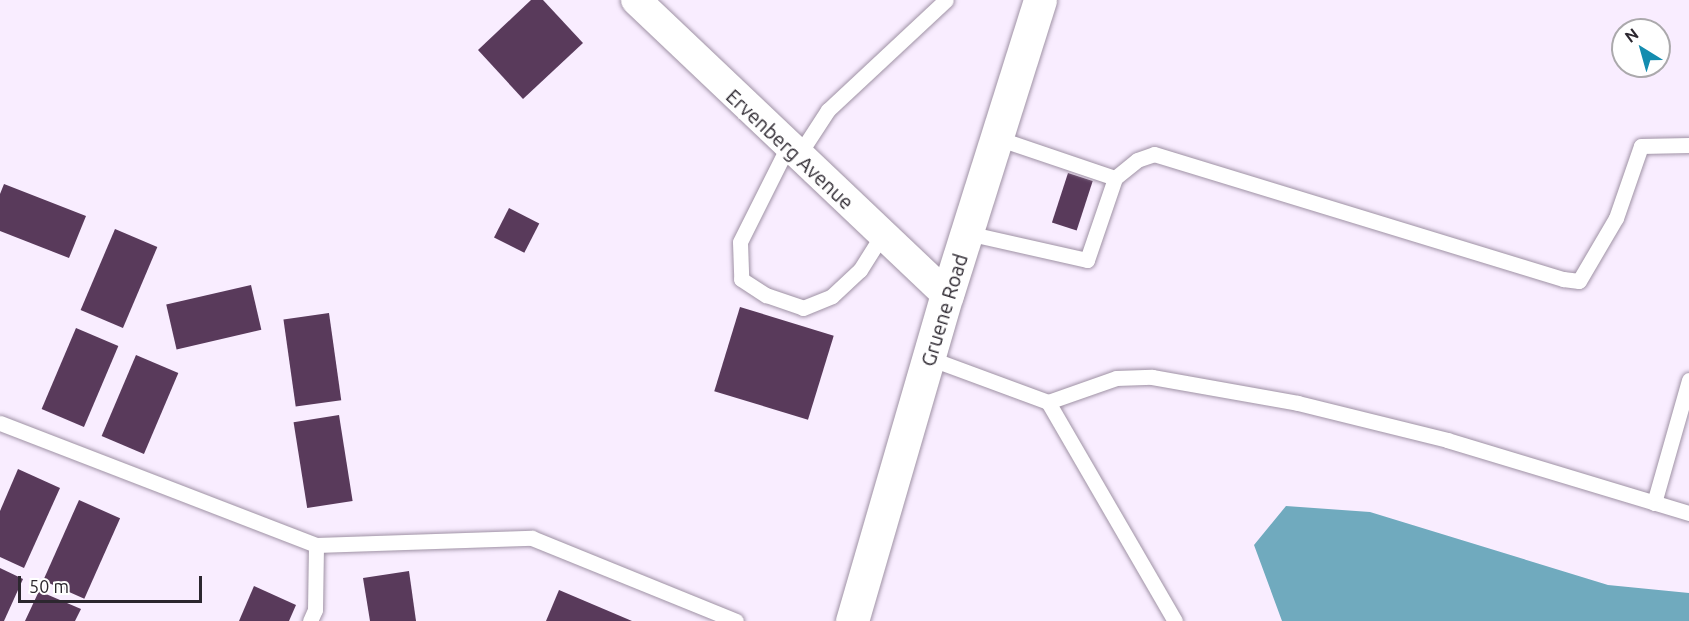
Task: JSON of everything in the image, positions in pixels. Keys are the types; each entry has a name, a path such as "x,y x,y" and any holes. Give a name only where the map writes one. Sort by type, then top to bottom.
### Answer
{"street":[{"name":"Ervenberg Avenue","path":"636,0 947,295"},
{"name":"Gruene Road","path":"852,621 947,295 1040,0"}],"lane":[{"path":"882,235 860,270 832,296 803,308 766,295 741,279 740,242 793,151 828,110 946,0"},
{"path":"997,138 1115,178"},
{"path":"967,233 1088,260 1115,178 1137,160 1154,153 1462,249 1563,279 1580,280 1616,218 1641,146 1689,145"},
{"path":"929,358 1048,402 1175,621"},
{"path":"1048,402 1116,378 1152,377 1298,403 1447,440 1689,513"},
{"path":"1654,502 1689,380"},
{"path":"0,423 316,545 532,538 736,621"},
{"path":"310,621 315,610 316,545"}],"water":[{"path":"1286,506 1370,512 1608,585 1689,593 1689,621 1282,621 1254,545"}],"building":[{"path":"531,0 543,0 583,43 523,99 478,50"},
{"path":"1068,173 1093,181 1077,230 1052,222"},
{"path":"4,184 86,216 69,258 0,231 0,194"},
{"path":"509,208 539,223 524,253 494,237"},
{"path":"115,229 157,247 123,328 81,310"},
{"path":"251,285 261,330 177,349 166,305"},
{"path":"740,307 834,336 808,420 714,391"},
{"path":"329,313 341,400 296,407 283,319"},
{"path":"76,328 118,346 84,427 42,409"},
{"path":"136,355 178,373 144,454 102,436"},
{"path":"339,415 353,501 307,508 294,422"},
{"path":"18,469 60,488 24,568 0,557 0,511"},
{"path":"79,500 120,518 84,599 43,580"},
{"path":"0,568 23,579 4,621 0,621"},
{"path":"409,571 416,621 370,621 363,578"},
{"path":"254,586 296,605 289,621 239,621"},
{"path":"559,590 632,621 546,621"},
{"path":"39,591 81,609 75,621 25,621"}]}
